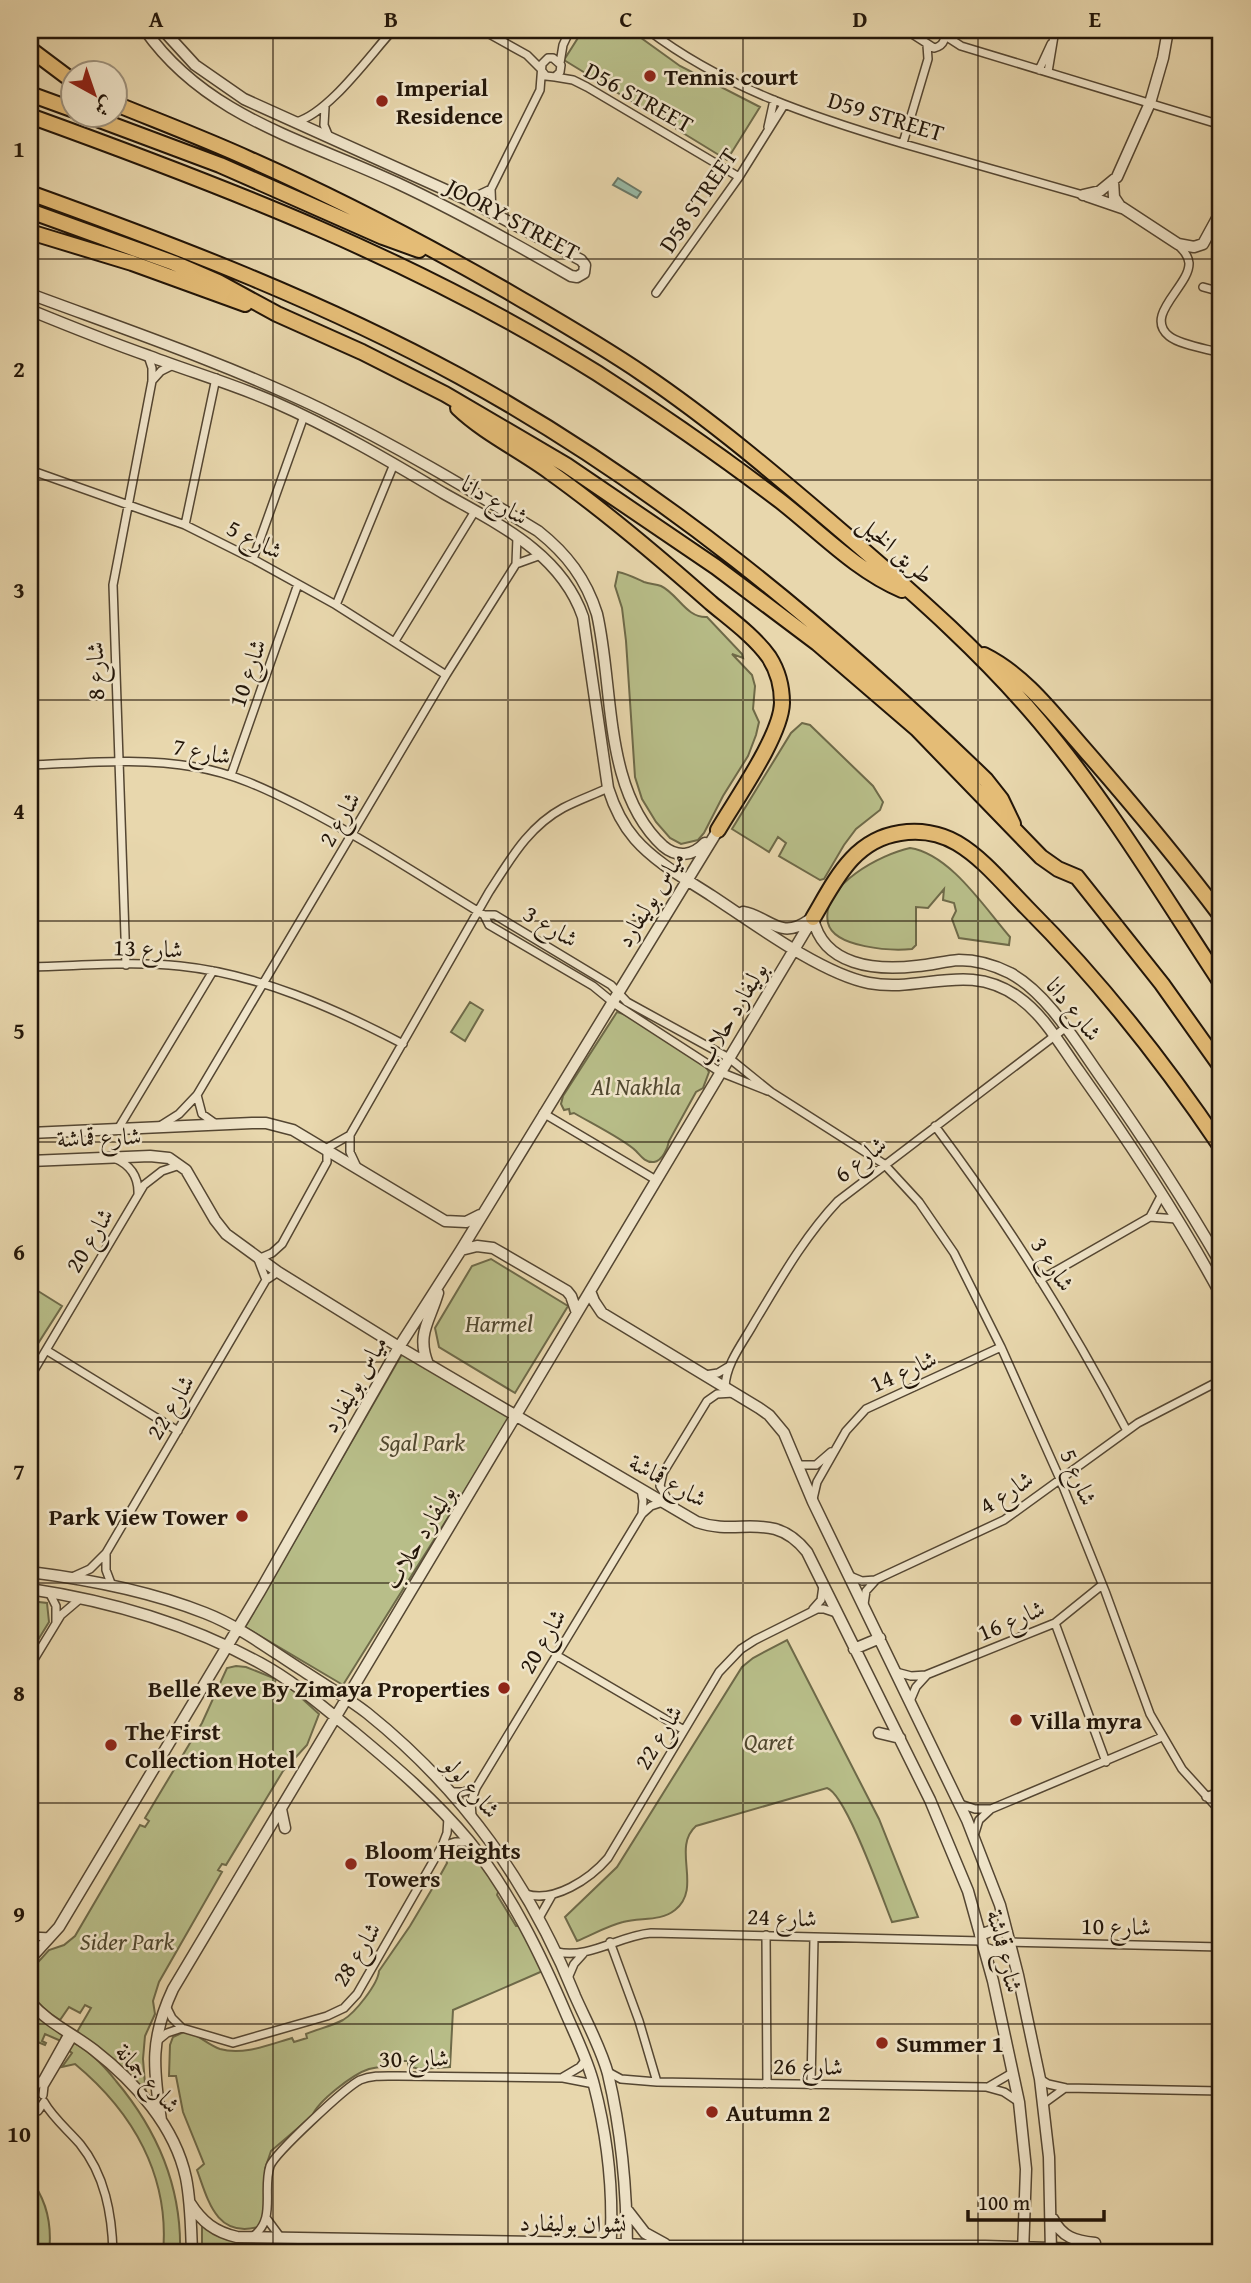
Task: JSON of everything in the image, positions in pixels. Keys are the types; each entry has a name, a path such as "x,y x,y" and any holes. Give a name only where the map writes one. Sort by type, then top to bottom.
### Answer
{"highway":[{"path":"30,49 60,72"},
{"path":"30,94 60,105"},
{"path":"130,110 270,168 441,254"},
{"path":"30,116 180,170 283,211 379,254 469,300 634,397 754,481 869,572 914,594"},
{"path":"126,130 232,170 397,243 441,254"},
{"path":"30,193 185,249 298,297 442,368 580,448 723,549 852,654 986,780 1001,799 1016,832"},
{"path":"30,211 186,268 277,314"},
{"path":"30,232 132,263 277,314 362,352 445,394 526,440 605,490 783,616 851,671 917,729 1049,863 1077,877 1148,966 1221,1069"},
{"name":"طريق الخيل","path":"441,254 580,333 671,394 797,494 914,594 973,650 1059,746 1144,864 1221,983"},
{"path":"445,394 469,418 550,472 641,542 759,645 770,660 780,685 782,704 779,722 718,830"},
{"path":"973,650 996,661 1027,684 1137,811 1221,916"},
{"path":"813,918 843,867 873,842 910,832 939,835 957,843 987,867 1090,973 1154,1052 1221,1147"}],"street":[{"name":"JOORY STREET","path":"145,30 188,79 234,111 412,190 506,238 574,277 584,273 585,267 581,260 468,200 244,100 195,65 163,30"},
{"path":"296,122 308,118 325,106 393,30"},
{"path":"482,30 527,55 546,76 554,77"},
{"path":"540,90 554,77 561,65 563,45 570,30"},
{"name":"D59 STREET","path":"648,30 710,71 784,105 848,128 1125,209 1178,244"},
{"path":"909,31 928,30"},
{"path":"903,143 928,59 925,34 928,30"},
{"path":"1048,72 1055,30"},
{"path":"1125,209 1114,197 1114,181 1150,103 1168,30"},
{"path":"909,31 932,48 961,46 1221,125"},
{"path":"928,59 940,46 942,31"},
{"path":"942,31 961,46"},
{"path":"1039,70 1052,43"},
{"path":"492,213 491,189 540,90 542,70 548,59 563,45"},
{"path":"527,55 561,65 573,80"},
{"name":"D56 STREET","path":"554,77 573,80 739,177"},
{"name":"D58 STREET","path":"768,127 774,100"},
{"name":"D58 STREET","path":"656,293 739,177 784,105"},
{"path":"325,106 324,125 329,137"},
{"path":"1083,195 1100,191 1114,181"},
{"path":"468,200 491,189"},
{"path":"1178,244 1194,247 1203,244 1221,211"},
{"path":"1178,244 1187,257 1189,266 1164,311 1164,329 1174,339 1221,353"},
{"path":"1203,287 1221,292"},
{"name":"شارع دانا","path":"30,294 230,369 321,410 431,468 538,531 569,559 591,594 601,631 620,767 626,789 639,817 666,848 680,854 696,851 718,830"},
{"name":"شارع دانا","path":"30,310 148,356 216,378 304,416 394,464 542,554 572,590 583,617 608,788 616,810 635,840 652,856 736,912 843,975 866,982 903,985 960,978 991,984 1010,992 1027,1004 1054,1037 1162,1194 1221,1295"},
{"name":"شارع 8","path":"125,965 113,585 152,381 148,356"},
{"path":"152,381 161,371 173,365"},
{"path":"185,525 216,378"},
{"path":"253,559 304,416"},
{"path":"336,605 394,464"},
{"name":"شارع 5","path":"30,470 185,525 336,605 446,675"},
{"path":"395,641 475,511"},
{"path":"1221,527 1218,531 1219,587 1216,609 1221,615"},
{"path":"516,564 517,537"},
{"path":"516,564 528,557 542,554"},
{"name":"شارع 2","path":"157,1128 179,1114 197,1095 446,675 516,564"},
{"name":"شارع 10","path":"231,775 298,584"},
{"name":"شارع 7","path":"30,765 157,762 195,766 231,775 292,802 353,835"},
{"path":"266,1280 258,1259 272,1253 282,1244 327,1162 327,1148 349,1135 513,855 533,831 565,807 608,788"},
{"name":"مياس بوليفارد","path":"30,1959 51,1937 237,1629 399,1347 718,830"},
{"name":"شارع 3","path":"353,835 481,913 495,915 607,982 627,1002 729,1058 771,1092 884,1164"},
{"name":"شارع دانا","path":"736,912 748,913 777,928 786,929 796,928 813,918 817,933 826,946 838,956 853,962 904,968 965,961 985,963 1021,980 1036,992 1065,1028 1133,1124 1221,1264"},
{"name":"شارع 3","path":"481,913 489,925 593,986 612,1002 720,1072 771,1092"},
{"name":"بوليفارد حلاب","path":"161,2120 155,2044 166,2006 813,918"},
{"name":"شارع 13","path":"30,967 182,966 214,971 262,985"},
{"path":"118,1129 214,971"},
{"path":"262,985 335,1010 403,1044"},
{"name":"شارع 6","path":"725,1387 729,1366 809,1234 838,1200 1065,1028"},
{"path":"197,1095 202,1114 218,1124"},
{"path":"543,1113 656,1180"},
{"name":"شارع قماشة","path":"30,1133 218,1124 280,1125 327,1148 445,1221 466,1222 484,1213"},
{"name":"شارع 3","path":"935,1126 1040,1280 1072,1331 1127,1431"},
{"path":"349,1135 350,1152 357,1167"},
{"name":"شارع قماشة","path":"30,1161 161,1156 180,1165 221,1228 258,1259 399,1347 697,1521 714,1527 758,1525 780,1529 807,1552 930,1800 968,1891 1019,2102 1026,2169 1023,2250"},
{"name":"شارع 20","path":"114,1158 130,1168 136,1176 138,1195"},
{"name":"شارع 5","path":"884,1164 919,1202 969,1281 1059,1479 1150,1714 1182,1769 1221,1812"},
{"name":"شارع 20","path":"30,1377 138,1195 152,1177 180,1165"},
{"path":"1040,1280 1150,1217 1162,1194"},
{"path":"1150,1217 1178,1220"},
{"path":"461,1250 477,1246 493,1248 566,1291 571,1296 577,1312"},
{"name":"شارع 22","path":"70,1578 90,1569 106,1553 266,1280 278,1272"},
{"path":"428,1364 424,1354 424,1331 439,1286"},
{"name":"شارع قماشة","path":"590,1291 602,1313 760,1408 777,1424 960,1804 1000,1905 1040,2079 1051,2213 1051,2251"},
{"name":"شارع 14","path":"813,1502 817,1482 836,1447 851,1424 866,1409 1000,1347"},
{"path":"46,1349 178,1431"},
{"path":"705,1375 718,1373 729,1366"},
{"name":"شارع 4","path":"875,1580 1004,1520 1127,1431 1155,1413 1221,1380"},
{"path":"668,1504 660,1486 663,1473 707,1401 717,1395 734,1393"},
{"name":"شارع 14","path":"797,1465 816,1465 836,1447"},
{"path":"640,1489 642,1514"},
{"name":"شارع 20","path":"472,1817 471,1802 476,1788 642,1514 651,1506 668,1504"},
{"path":"106,1553 106,1570 112,1586"},
{"name":"شارع لولو","path":"30,1572 112,1586 186,1606 237,1629 347,1699 403,1744 450,1792 492,1842 540,1918 607,2071 619,2132 627,2249"},
{"path":"850,1576 862,1581 875,1580"},
{"path":"864,1606 866,1591 875,1580"},
{"path":"811,1612 821,1600 824,1585"},
{"name":"شارع 16","path":"896,1672 911,1676 926,1675 1055,1623 1102,1585"},
{"name":"شارع لولو","path":"30,1589 131,1609 260,1663 303,1689 337,1717 395,1766 448,1818 469,1842 515,1909 557,1992 586,2059 594,2084 609,2182 611,2248"},
{"path":"49,1592 56,1606 56,1622"},
{"path":"30,1666 56,1622 67,1608 81,1598"},
{"name":"شارع 22","path":"526,1894 552,1895 591,1875 608,1858 719,1672 729,1660 755,1640 811,1612 824,1609 837,1613"},
{"path":"1055,1623 1106,1762"},
{"path":"854,1649 880,1638"},
{"path":"556,1655 684,1730"},
{"path":"910,1701 916,1687 926,1675"},
{"path":"879,1733 900,1738"},
{"path":"974,1836 979,1820 991,1809 1162,1737"},
{"path":"450,1792 476,1788"},
{"path":"1206,1797 1221,1791"},
{"path":"960,1804 975,1809 991,1809"},
{"path":"281,1809 285,1828"},
{"name":"شارع 28","path":"182,2028 226,2042 240,2042 327,2016 344,2008 357,1994 442,1846 447,1833 448,1818"},
{"path":"442,1846 469,1842"},
{"path":"540,1918 552,1895"},
{"path":"996,1928 1008,1937 1001,1950 995,1952 982,1941 996,1928"},
{"name":"شارع 24","path":"557,1952 584,1953 624,1937 651,1933 982,1941"},
{"path":"766,1935 767,2084"},
{"path":"30,1936 51,1937"},
{"name":"شارع 10","path":"1008,1937 1221,1947"},
{"path":"811,2085 814,1938"},
{"path":"610,1942 639,2021 657,2082"},
{"path":"568,1978 574,1964 584,1953"},
{"name":"شارع جمانة","path":"30,2002 48,2020 110,2062 161,2120 180,2156 190,2203 192,2253"},
{"path":"155,2044 167,2033 182,2028 172,2018 166,2006"},
{"path":"71,2035 43,2079 31,2089 43,2098 54,2116 82,2147 97,2171 107,2198 113,2253"},
{"path":"54,2116 32,2112 43,2098 44,2086 71,2035"},
{"path":"562,2078 572,2074 586,2059"},
{"name":"شارع 26","path":"607,2071 629,2080 657,2082 986,2087 1004,2092 1019,2102"},
{"name":"شارع 26","path":"986,2087 1012,2073"},
{"name":"شارع 30","path":"267,2219 268,2176 276,2156 346,2090 362,2080 398,2076 562,2078 594,2084"},
{"path":"1040,2079 1048,2084 1066,2088 1221,2091"},
{"path":"612,2097 629,2080"},
{"path":"1043,2104 1066,2088"},
{"name":"نشوان بوليفارد","path":"190,2203 198,2216 215,2230 237,2237 627,2249 672,2246 1051,2251 1111,2249 1221,2253"},
{"path":"626,2208 645,2233 672,2246"},
{"path":"1051,2213 1058,2228 1069,2238 1102,2244 1111,2249"},
{"path":"252,2237 267,2219 281,2238"}],"green space":[{"path":"583,30 630,30 680,66 760,107 727,160 564,60"},
{"path":"618,572 661,586 693,614 707,617 742,654 743,658 732,654 752,675 755,686 753,709 759,722 756,735 748,756 698,840 681,844 670,838 642,799 635,777 626,641 622,608 615,586"},
{"path":"802,723 810,725 873,786 883,802 880,810 856,829 824,879 820,880 779,856 786,843 778,837 769,852 732,829 791,733"},
{"path":"910,848 925,852 952,871 1010,937 1009,945 959,938 952,919 956,911 954,903 943,900 944,889 928,908 916,907 916,945 912,949 865,946 841,938 833,931 828,923 828,909 843,884 870,864"},
{"path":"470,1002 483,1010 465,1041 451,1032"},
{"name":"Al Nakhla","path":"617,1012 666,1038 709,1072 703,1088 696,1092 664,1154 654,1162 645,1160 607,1131 574,1113 570,1114 569,1109 564,1110 561,1104 563,1096"},
{"name":"Harmel","path":"491,1259 568,1306 515,1393 439,1347 435,1328 472,1266"},
{"path":"30,1286 62,1306 30,1356"},
{"name":"Sgal Park","path":"402,1354 511,1417 343,1685 245,1627"},
{"path":"30,1601 47,1603 49,1622 30,1653"},
{"name":"Qaret","path":"787,1640 879,1819 918,1917 892,1922 854,1827 835,1795 827,1788 696,1826 686,1845 687,1891 675,1910 663,1916 617,1924 577,1941 565,1917 617,1867 742,1667"},
{"name":"Sider Park","path":"246,1667 276,1679 274,1685 281,1689 285,1683 319,1714 307,1745 283,1771 226,1865 222,1864 218,1870 222,1872 159,1982 153,2001 155,2014 145,2036 143,2059 146,2096 124,2070 77,2032 91,2008 85,2005 80,2013 69,2007 60,2020 30,1995 30,1971 49,1950 64,1945 75,1936 140,1825 145,1827 149,1821 145,1818 202,1723 227,1668"},
{"path":"466,1843 500,1887 497,1895 516,1926 520,1926 545,1970 453,2010 450,2067 419,2069 408,2066 408,2061 397,2061 397,2066 362,2072 337,2089 321,2103 312,2116 271,2151 265,2169 266,2217 258,2227 244,2229 223,2222 205,2193 197,2170 204,2164 183,2112 176,2076 169,2076 170,2045 173,2037 186,2031 220,2049 238,2051 292,2038 294,2042 307,2038 306,2034 343,2020 365,1998 379,1971 432,1889 432,1884 437,1881 450,1852 456,1846"},
{"path":"30,2009 62,2035 61,2041 45,2034 42,2041 45,2045 30,2039"},
{"path":"72,2042 90,2054 112,2076 131,2100 155,2140 172,2183 177,2205 180,2253 163,2253 164,2225 154,2172 130,2125 96,2083 75,2064 62,2067 72,2053 67,2049"},
{"path":"30,2179 41,2196 47,2214 49,2253 30,2253"},
{"path":"202,2222 244,2241 244,2244 202,2253"}],"shaded area":[{"path":"618,178 641,192 637,198 613,185"}],"place":[{"name":"Tennis court","path":"650,76"},
{"name":"Imperial Residence","path":"382,101"},
{"name":"Park View Tower","path":"242,1516"},
{"name":"Belle Reve By Zimaya Properties","path":"504,1688"},
{"name":"Villa myra","path":"1016,1720"},
{"name":"The First Collection Hotel","path":"111,1745"},
{"name":"Bloom Heights Towers","path":"351,1864"},
{"name":"Summer 1","path":"882,2043"},
{"name":"Autumn 2","path":"712,2112"}]}
